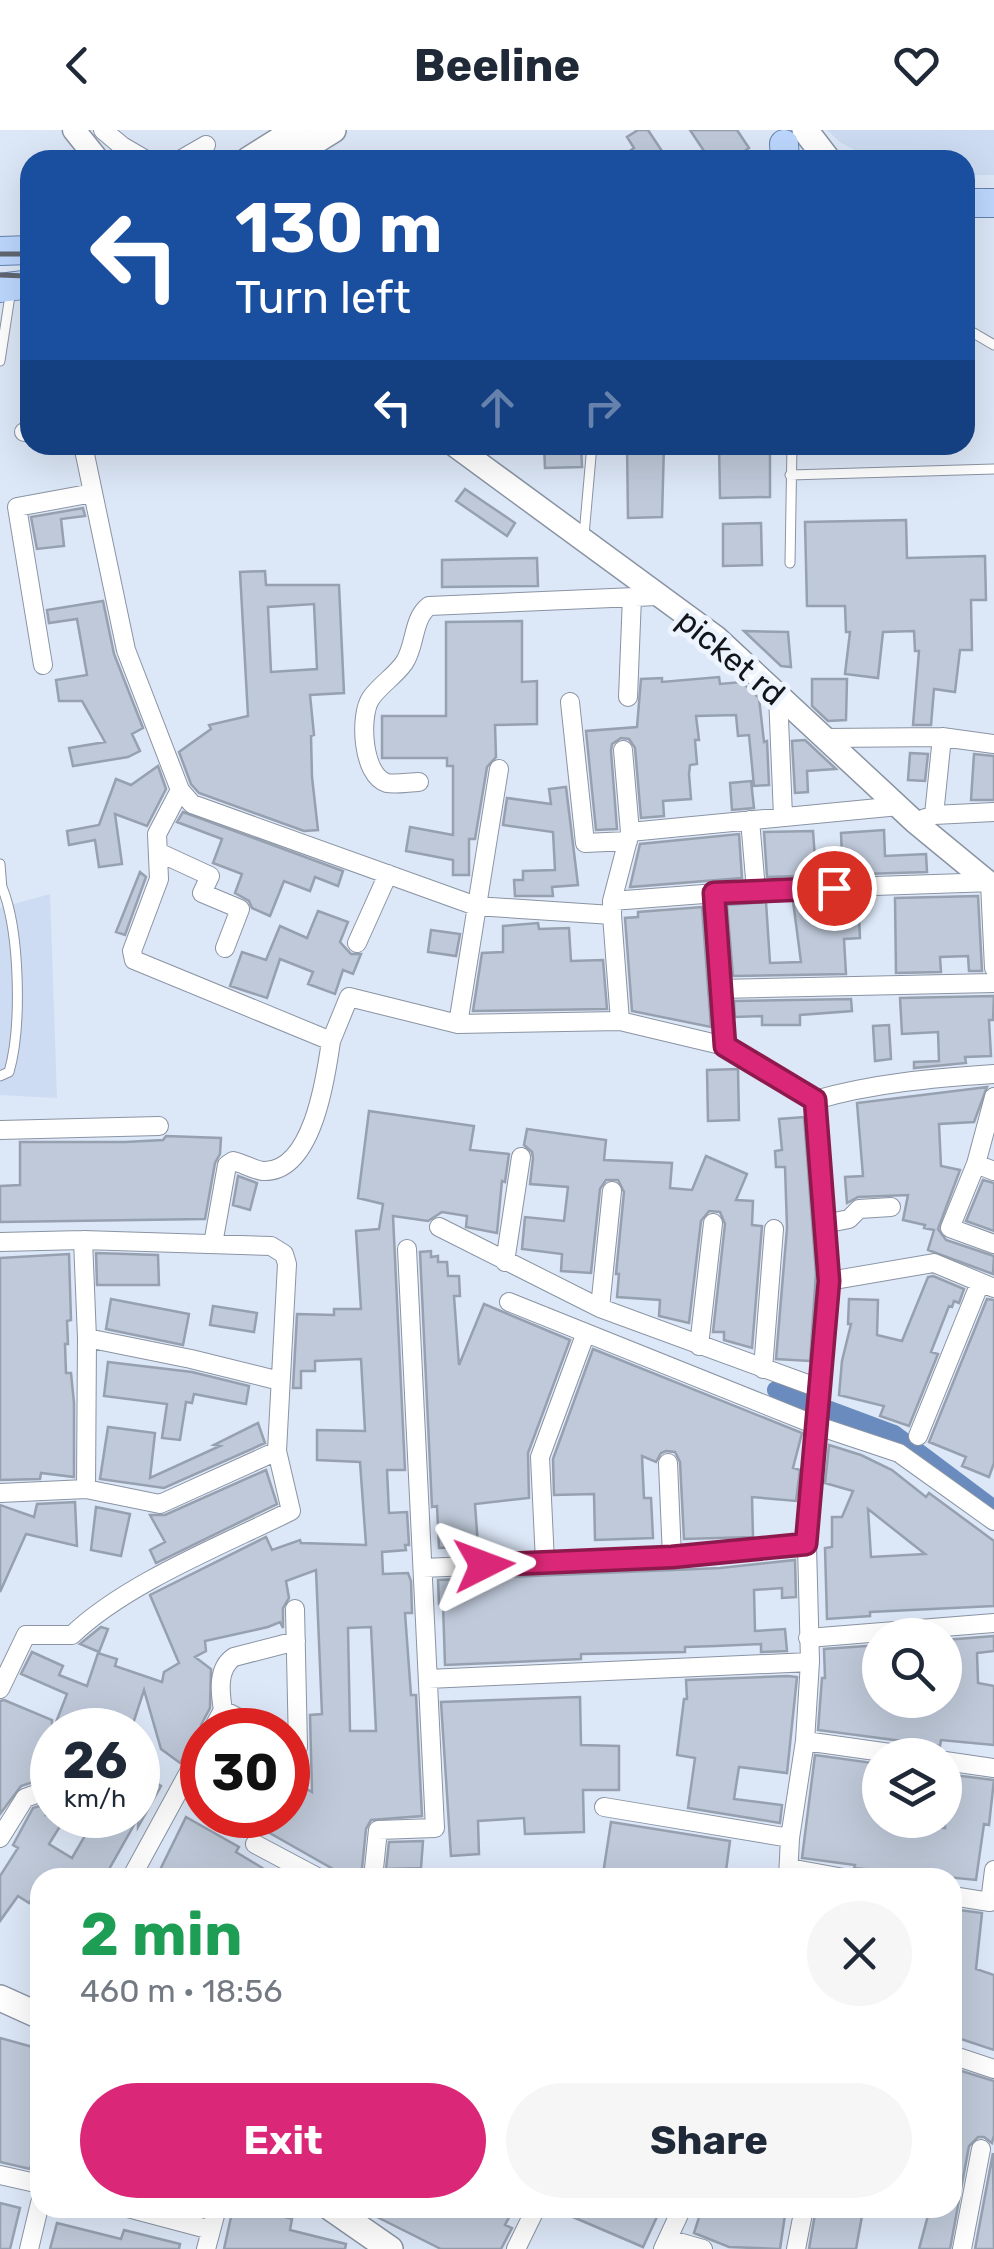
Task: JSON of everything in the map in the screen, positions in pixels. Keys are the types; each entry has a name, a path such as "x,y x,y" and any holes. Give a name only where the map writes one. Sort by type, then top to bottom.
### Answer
{"main road":[{"path":"264,150 296,130"},
{"path":"301,150 333,130"},
{"path":"0,1998 30,2012"},
{"path":"342,2218 375,2244"}],"street":[{"path":"74,130 89,150"},
{"path":"102,130 129,150"},
{"path":"197,150 206,145"},
{"path":"86,455 126,650 180,790 192,804 476,906 612,908 756,890 993,884 994,968"},
{"name":"picket rd","path":"467,455 716,637 824,738 993,884"},
{"path":"43,665 17,507 92,492"},
{"path":"419,782 387,783 375,776 366,754 365,726 369,700 406,661 421,612 429,606 658,596"},
{"path":"628,696 632,597"},
{"path":"778,695 784,816"},
{"path":"570,702 584,842 784,816 994,812"},
{"path":"824,738 942,737 994,744"},
{"path":"916,814 942,737"},
{"path":"620,1020 612,908 629,836 623,750"},
{"path":"458,1024 498,769"},
{"path":"180,790 157,834 158,879 132,951 134,960 331,1041"},
{"path":"750,820 756,890"},
{"path":"158,852 210,876 202,893 240,909 226,948"},
{"path":"358,942 388,874"},
{"path":"714,893 725,1046"},
{"path":"720,989 994,983"},
{"path":"212,1244 227,1165 233,1160 263,1171 288,1162 300,1150 316,1115 331,1041 349,997 458,1024 620,1020 725,1046 815,1100 906,1080 994,1074"},
{"path":"994,1097 976,1164 950,1228 994,1244"},
{"path":"788,1868 805,1741 810,1662 806,1544 829,1281 815,1100"},
{"path":"0,1130 159,1126"},
{"path":"505,1262 522,1157"},
{"path":"976,1164 994,1171"},
{"path":"600,1308 612,1191"},
{"path":"824,1224 849,1218 859,1209 891,1207"},
{"path":"700,1346 712,1223"},
{"path":"439,1227 600,1308 763,1369 899,1453 994,1521"},
{"path":"763,1369 774,1229"},
{"path":"82,1240 87,1338 86,1489"},
{"path":"0,1242 82,1240 270,1246 284,1254 287,1264 278,1452 290,1511 171,1570 90,1618 72,1636 26,1635 8,1659 0,1690"},
{"path":"375,1868 378,1830 435,1828 407,1249"},
{"path":"829,1281 934,1263 987,1285 918,1436"},
{"path":"509,1302 585,1335 820,1407"},
{"path":"545,1562 540,1456 585,1335"},
{"path":"87,1338 280,1381"},
{"path":"0,1494 86,1489 160,1504 278,1452"},
{"path":"668,1463 672,1557"},
{"path":"422,1568 672,1557 806,1544"},
{"path":"295,1608 297,1708"},
{"path":"808,1638 994,1622"},
{"path":"223,1708 222,1672 226,1663 234,1657 296,1641"},
{"path":"428,1678 810,1662"},
{"path":"805,1741 862,1749"},
{"path":"962,1763 994,1768"},
{"path":"136,1868 180,1788"},
{"path":"0,1838 25,1798 30,1796"},
{"path":"604,1807 790,1838"},
{"path":"254,1844 300,1868"},
{"path":"962,1898 992,1902 994,1870"},
{"path":"962,2058 994,2069"},
{"path":"962,2249 981,2148"},
{"path":"0,2174 30,2182"},
{"path":"28,2249 36,2218"},
{"path":"166,2218 211,2230"},
{"path":"206,2249 214,2218"},
{"path":"516,2249 531,2218"},
{"path":"677,2218 665,2244 702,2249"},
{"path":"796,2249 802,2218"}],"lane":[{"path":"0,360 3,317 14,287"},
{"path":"583,542 591,455"},
{"path":"790,563 791,455"},
{"path":"790,474 994,469"},
{"path":"0,864 1,892 12,913 15,1043 9,1072 0,1076"},
{"path":"0,948 14,946"}],"shaded area":[{"path":"827,130 994,130 994,175 975,175 975,150 855,150"},
{"path":"50,894 57,1098 0,1095 0,908"}],"building":[{"path":"638,130 648,130 661,150 631,150 634,148 627,137"},
{"path":"690,130 737,130 749,148 746,150 703,150"},
{"path":"544,455 581,455 582,467 545,468"},
{"path":"627,455 664,455 662,517 628,518"},
{"path":"719,455 770,455 770,497 720,498"},
{"path":"465,489 515,523 507,536 456,501"},
{"path":"83,508 85,516 61,519 64,546 37,549 31,517"},
{"path":"906,520 907,558 985,556 986,600 971,600 972,650 960,650 955,692 934,689 931,725 913,725 919,651 915,651 914,631 883,632 878,678 845,674 850,632 846,632 845,606 807,606 805,522"},
{"path":"761,523 762,565 723,566 723,524"},
{"path":"537,558 538,586 442,587 442,560"},
{"path":"265,571 266,585 339,585 344,693 310,695 318,830 304,831 199,793 191,784 179,752 211,729 209,725 248,716 240,572","holes":["314,604 317,669 271,672 268,607"]},
{"path":"103,601 114,654 143,728 132,734 140,751 128,757 73,766 69,748 105,742 82,701 59,701 56,680 87,675 77,619 49,623 47,610"},
{"path":"522,621 522,682 537,681 537,724 495,725 496,757 487,767 475,839 469,839 469,875 453,875 453,860 406,851 410,827 453,835 453,766 447,766 447,758 382,758 382,716 446,716 446,622"},
{"path":"744,631 788,632 791,667 781,666"},
{"path":"719,677 720,684 742,682 759,698 764,742 767,741 769,785 754,786 749,735 738,736 736,715 696,716 699,740 695,740 697,764 690,765 691,799 663,801 664,816 641,818 635,748 629,739 621,738 612,744 611,751 617,829 596,830 586,731 637,727 641,679 662,678 662,682"},
{"path":"812,679 847,679 846,720 828,721 812,706"},
{"path":"805,740 836,769 807,771 808,792 795,793 792,741"},
{"path":"910,753 928,754 925,781 908,780"},
{"path":"974,754 994,756 994,800 971,800"},
{"path":"158,766 166,789 147,826 115,814 122,864 99,867 95,840 69,845 67,831 99,825 116,779 131,785"},
{"path":"751,781 754,808 732,810 730,783"},
{"path":"566,787 578,885 552,887 553,896 515,896 514,880 523,880 523,871 555,870 553,832 503,825 507,798 551,804 549,789"},
{"path":"183,812 343,871 338,886 315,877 310,891 284,881 270,916 252,908 249,901 235,893 242,874 213,863 222,839 177,822"},
{"path":"884,830 885,856 926,854 927,872 767,877 764,832 813,831 815,858 842,857 841,833"},
{"path":"739,834 742,878 630,887 640,844"},
{"path":"140,872 146,877 125,935 116,932"},
{"path":"978,896 982,971 969,971 968,956 940,957 941,972 896,973 895,898"},
{"path":"858,899 860,938 844,939 846,974 733,976 727,905 766,902 770,963 801,962 793,901"},
{"path":"702,907 711,1027 632,1011 625,918 638,917 638,912"},
{"path":"318,911 348,922 340,942 351,954 361,954 353,974 343,970 335,994 308,984 313,972 280,959 267,998 230,986 242,952 266,960 280,926 307,938"},
{"path":"538,923 539,929 569,928 571,961 603,960 607,1009 473,1011 482,953 503,952 503,926"},
{"path":"431,930 460,934 456,956 428,952"},
{"path":"994,996 993,1020 989,1020 991,1056 965,1057 966,1063 914,1068 914,1062 939,1061 938,1032 902,1034 900,998"},
{"path":"851,999 852,1011 800,1015 800,1025 762,1025 762,1016 735,1017 734,1001"},
{"path":"889,1025 891,1059 875,1061 873,1026"},
{"path":"738,1069 739,1120 708,1121 707,1070"},
{"path":"987,1087 974,1122 939,1124 941,1166 960,1170 938,1229 946,1240 994,1256 993,1274 928,1250 934,1230 903,1220 908,1195 858,1197 847,1203 845,1177 863,1176 857,1103"},
{"path":"369,1111 474,1126 470,1150 509,1154 497,1233 466,1227 467,1216 442,1212 428,1221 393,1216 405,1470 387,1470 389,1513 407,1512 409,1545 405,1545 406,1550 382,1552 383,1574 408,1573 411,1581 412,1613 405,1613 411,1695 416,1695 422,1816 371,1820 366,1829 362,1868 331,1868 279,1838 310,1838 310,1715 322,1714 316,1570 286,1581 289,1598 283,1608 283,1628 280,1622 205,1641 206,1651 195,1657 211,1669 210,1708 180,1708 180,1763 161,1749 160,1708 149,1708 144,1690 138,1708 62,1708 67,1694 21,1674 32,1652 63,1666 59,1675 87,1686 98,1653 117,1659 115,1666 162,1682 164,1672 179,1663 150,1595 266,1537 272,1550 300,1540 366,1545 360,1462 317,1460 317,1430 365,1431 361,1359 315,1361 315,1371 301,1371 301,1388 293,1388 297,1314 334,1315 334,1309 361,1309 356,1231 379,1229 383,1204 358,1198","holes":["371,1627 376,1731 350,1731 348,1628"]},
{"path":"804,1117 816,1273 810,1361 776,1359 787,1228 785,1167 776,1167 775,1151 782,1150 779,1119"},
{"path":"527,1129 606,1140 604,1160 672,1163 670,1188 692,1190 706,1156 747,1174 736,1200 753,1201 752,1225 762,1226 752,1348 724,1340 724,1332 713,1332 725,1224 720,1212 709,1211 701,1221 689,1323 659,1316 660,1300 617,1297 624,1192 618,1180 606,1180 600,1189 591,1273 561,1271 562,1254 522,1249 525,1217 564,1221 568,1187 530,1184 533,1158 524,1145"},
{"path":"166,1136 221,1138 205,1219 0,1222 0,1186 20,1185 20,1142 125,1142 163,1140"},
{"path":"238,1176 257,1183 250,1210 233,1205"},
{"path":"983,1180 994,1183 994,1231 966,1221"},
{"path":"431,1251 431,1257 438,1256 438,1262 447,1262 448,1276 459,1276 460,1296 454,1296 459,1365 484,1304 570,1340 528,1453 529,1498 475,1504 478,1546 439,1548 437,1506 432,1507 420,1252"},
{"path":"96,1253 158,1255 159,1285 97,1285"},
{"path":"69,1254 71,1320 67,1321 65,1344 66,1373 71,1373 74,1403 74,1477 41,1473 40,1479 0,1480 0,1258"},
{"path":"928,1277 964,1289 959,1303 954,1301 949,1306 931,1352 938,1354 909,1426 880,1416 884,1406 839,1395 851,1324 849,1299 878,1300 877,1335 902,1341"},
{"path":"111,1299 189,1314 183,1345 106,1329"},
{"path":"987,1299 994,1300 994,1463 989,1477 962,1466 966,1457 929,1442"},
{"path":"213,1306 257,1313 254,1332 210,1325"},
{"path":"593,1349 802,1433 793,1468 800,1470 796,1501 752,1497 753,1537 684,1539 680,1462 675,1452 666,1451 656,1462 642,1456 644,1498 651,1498 653,1538 595,1540 594,1494 554,1495 553,1459"},
{"path":"108,1362 192,1372 249,1386 246,1404 194,1394 192,1403 186,1402 180,1440 162,1438 167,1404 104,1396"},
{"path":"258,1423 265,1443 164,1488 100,1479 108,1427 155,1433 150,1478 220,1446 214,1445"},
{"path":"829,1445 892,1470 926,1497 929,1493 994,1541 994,1606 870,1612 870,1616 827,1619 825,1548 832,1547 832,1517 842,1517 853,1491 825,1483","holes":["868,1509 925,1554 871,1557"]},
{"path":"266,1470 277,1504 156,1563 150,1550 165,1542 150,1515 165,1515"},
{"path":"75,1502 77,1546 26,1534 0,1592 0,1505 34,1517 37,1504"},
{"path":"96,1507 130,1514 121,1556 91,1550"},
{"path":"795,1560 796,1597 782,1598 782,1588 754,1590 755,1631 785,1629 787,1651 761,1652 761,1644 685,1647 685,1652 581,1654 581,1659 445,1665 443,1604 439,1604 438,1580 720,1568"},
{"path":"101,1627 108,1629 99,1652 80,1644"},
{"path":"994,1636 994,1651 977,1653 978,1683 994,1686 994,1745 962,1742 962,1738 879,1738 818,1730 825,1678 824,1649 862,1646 862,1718 962,1718 962,1639"},
{"path":"797,1677 787,1773 739,1767 734,1799 782,1805 780,1823 688,1808 695,1758 677,1755 687,1699 686,1680"},
{"path":"580,1697 581,1745 619,1746 619,1790 583,1790 584,1832 525,1834 524,1818 478,1821 479,1854 451,1856 441,1702"},
{"path":"0,1701 30,1711 30,1783 21,1786 0,1814"},
{"path":"815,1755 862,1762 862,1838 962,1838 962,1776 994,1780 989,1825 984,1824 976,1880 962,1879 962,1868 854,1868 855,1865 802,1858"},
{"path":"30,1814 30,1838 53,1838 49,1844 72,1858 84,1838 127,1838 110,1868 30,1868 30,1901 18,1896 0,1921 0,1876 18,1848 13,1845"},
{"path":"611,1822 730,1841 726,1868 604,1868"},
{"path":"180,1829 180,1838 223,1838 239,1847 236,1852 262,1868 161,1868"},
{"path":"423,1841 421,1868 386,1868 389,1842"},
{"path":"962,1910 982,1913 976,1969 994,1975 994,2050 962,2039"},
{"path":"0,2038 30,2046 30,2169 0,2162"},
{"path":"962,2071 994,2081 992,2143 978,2137 969,2146 962,2184"},
{"path":"993,2153 994,2249 975,2249"},
{"path":"0,2203 20,2208 10,2249 0,2249"},
{"path":"231,2218 289,2218 292,2219 290,2230 346,2244 345,2249 224,2249"},
{"path":"379,2218 509,2218 505,2225 512,2228 501,2249 441,2249"},
{"path":"575,2218 656,2218 643,2247"},
{"path":"699,2218 785,2218 780,2249 729,2247 694,2233"},
{"path":"814,2218 862,2218 856,2249 809,2249"},
{"path":"927,2218 956,2218 950,2249 919,2249"},
{"path":"57,2223 121,2239 124,2230 180,2244 179,2249 50,2249"}],"waterway":[{"path":"776,1390 894,1434 994,1509"}],"railway":[{"path":"0,254 20,254"},
{"path":"0,275 20,276"}],"route":[{"path":"484,1565 672,1557 806,1544 829,1281 815,1100 725,1046 714,893 834,888"}]}
